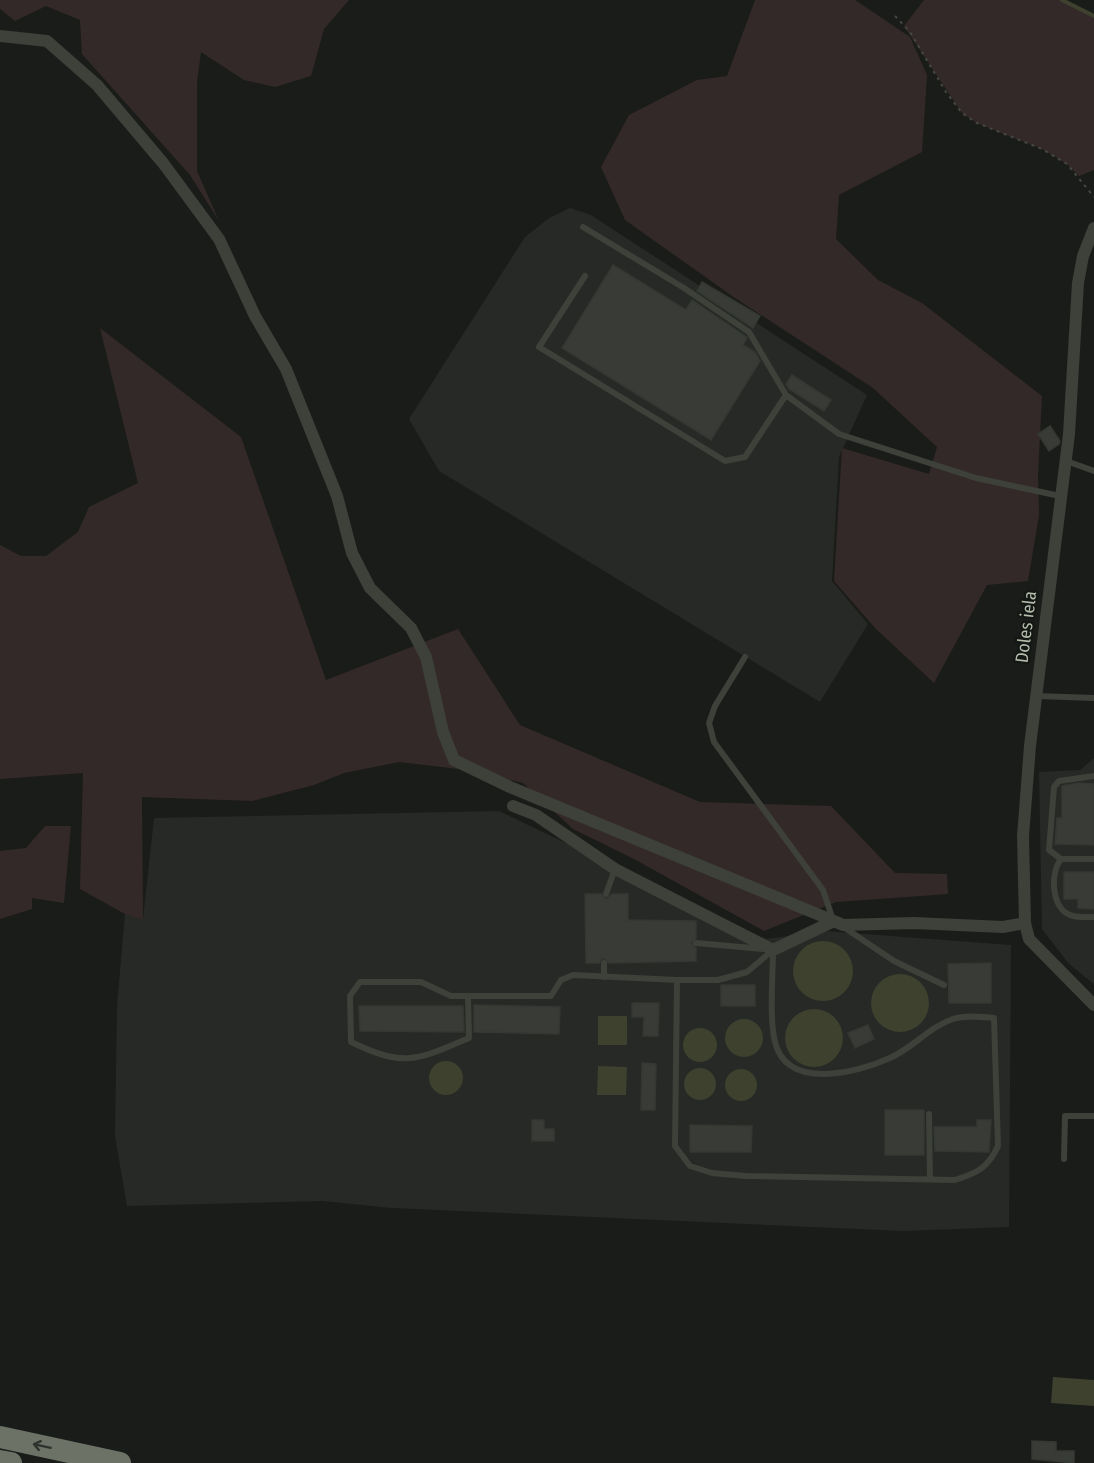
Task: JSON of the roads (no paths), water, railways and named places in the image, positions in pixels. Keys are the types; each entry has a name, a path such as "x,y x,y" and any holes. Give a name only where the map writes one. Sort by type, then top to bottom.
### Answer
{"highway":[{"path":"0,1437 120,1463"},
{"path":"0,1461 11,1463"}],"street":[{"path":"0,36 47,41 97,85 163,163 219,239 255,316 286,369 337,496 352,553 370,588 411,628 426,657 443,732 454,760 510,787 843,925 947,923 1003,927 1025,923"},
{"name":"Doles iela","path":"1094,228 1083,256 1078,283 1072,403 1025,802 1025,923 1029,939 1094,1005"},
{"path":"513,806 536,815 615,869 773,950 834,921"}],"lane":[{"path":"583,227 684,288 749,333 786,395 839,434 976,478 1060,496"},
{"path":"585,276 539,346 725,460 746,457 786,395"},
{"path":"1065,461 1094,471"},
{"path":"746,657 715,706 709,723 714,742 823,890 834,921 894,961 944,985"},
{"path":"1036,696 1094,698"},
{"path":"1094,776 1059,782 1054,787 1049,850 1061,859 1094,859"},
{"path":"1061,859 1056,864 1055,897 1063,910 1071,916 1094,917"},
{"path":"606,894 615,869"},
{"path":"696,943 773,950"},
{"path":"468,996 469,1038 420,1058 402,1061 351,1042 350,996 360,982 421,982 451,996 468,996 551,996 561,980 573,975 718,980 747,972 773,950"},
{"path":"677,980 675,1146 690,1166 712,1173 746,1176 955,1180 978,1173 991,1162 998,1146 994,1018 954,1019 934,1029 891,1058 840,1073 814,1074 794,1069 780,1057 774,1041 773,950"},
{"path":"604,963 604,977"},
{"path":"929,1114 930,1179"},
{"path":"1064,1159 1065,1116 1094,1116"}],"waterway":[{"path":"1062,0 1094,16"}]}
